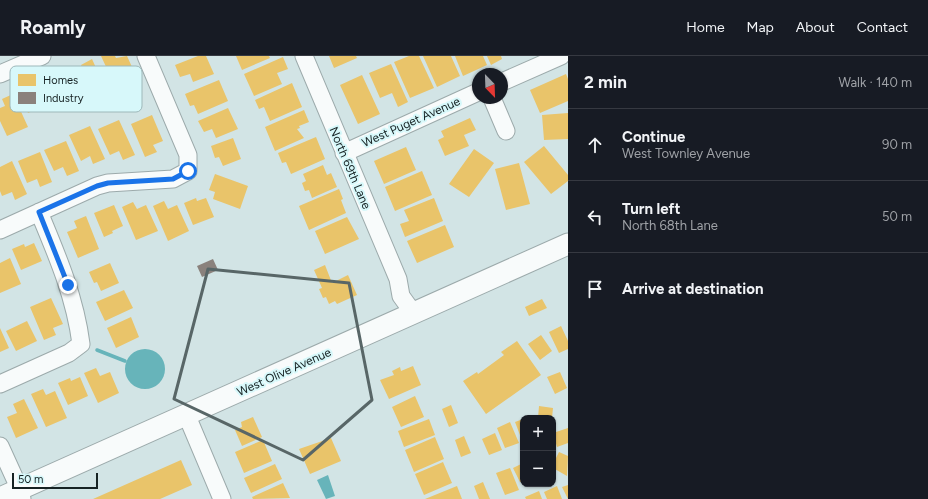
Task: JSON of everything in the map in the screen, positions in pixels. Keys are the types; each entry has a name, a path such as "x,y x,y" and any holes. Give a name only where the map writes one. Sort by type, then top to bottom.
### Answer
{"main road":[{"name":"West Olive Avenue","path":"0,498 23,496 188,416 568,244"}],"street":[{"path":"19,66 42,56"},
{"path":"0,230 102,184 173,179 188,171 188,155 146,56"},
{"name":"North 69th Lane","path":"304,56 398,279 409,292 414,314"},
{"path":"508,79 561,56"},
{"path":"0,74 10,70"},
{"name":"West Puget Avenue","path":"344,153 472,95"},
{"path":"495,104 506,131"},
{"path":"0,384 69,353 81,344 79,328 67,279 39,212"},
{"path":"188,416 222,499"},
{"path":"0,446 23,496"}],"highlighted area":[{"path":"208,269 349,283 372,400 303,460 174,399"}],"water":[{"path":"149,349 156,352 162,358 165,369 164,377 156,386 149,389 141,389 134,386 126,377 125,365 128,358 137,350"},
{"path":"328,475 335,496 326,499 317,480"}],"building: Homes":[{"path":"101,56 115,56 116,58 127,56 132,66 106,66"},
{"path":"198,56 206,56 214,74 193,82 190,74 180,77 175,65"},
{"path":"236,56 269,56 270,58 242,70"},
{"path":"329,56 356,56 357,58 334,68"},
{"path":"409,56 419,56 434,88 410,98 394,62"},
{"path":"423,56 451,56 460,76 437,87"},
{"path":"455,56 483,56 487,65 480,68 472,68 472,72 463,76"},
{"path":"487,56 501,56 502,59 491,65"},
{"path":"283,57 288,69 277,73 282,84 254,96 244,74"},
{"path":"92,59 95,66 81,66"},
{"path":"391,64 408,102 398,107 392,93 380,98 369,73"},
{"path":"566,74 568,79 568,101 540,113 530,90"},
{"path":"362,75 380,114 358,124 340,85"},
{"path":"219,80 228,101 198,114 194,105 190,106 185,94"},
{"path":"292,83 302,107 270,121 264,107 259,109 255,100"},
{"path":"10,95 10,112 21,112 28,127 7,136 0,121 0,108 5,106 2,99"},
{"path":"228,108 238,129 216,138 212,129 204,132 198,121"},
{"path":"304,110 309,122 299,126 300,128 297,129 304,138 275,151 265,127"},
{"path":"568,113 568,139 544,140 542,115"},
{"path":"152,115 163,141 153,145 157,152 145,157 131,124"},
{"path":"470,118 476,130 464,135 469,146 445,156 438,140 444,137 441,131"},
{"path":"119,120 135,155 123,160 119,151 110,155 98,129"},
{"path":"90,126 105,159 93,164 90,156 81,161 69,135"},
{"path":"316,137 325,159 291,174 286,162 282,163 278,153"},
{"path":"233,138 241,159 223,166 219,157 215,158 211,146"},
{"path":"66,141 79,171 67,176 63,167 54,171 44,150"},
{"path":"544,146 568,175 568,181 551,194 524,162"},
{"path":"406,147 416,170 384,184 374,161"},
{"path":"474,149 494,163 469,197 449,184"},
{"path":"40,152 52,182 40,187 37,179 27,183 18,161"},
{"path":"12,161 27,194 15,200 12,192 2,196 0,191 0,167"},
{"path":"519,163 530,204 506,210 495,169"},
{"path":"323,165 327,175 331,173 337,187 312,198 309,190 305,191 302,183 306,181 303,174"},
{"path":"422,171 432,195 395,211 385,187"},
{"path":"215,174 248,186 240,209 213,199 215,192 209,190"},
{"path":"339,189 346,213 309,230 299,206"},
{"path":"196,198 197,201 206,198 214,217 193,225 184,203"},
{"path":"434,198 443,221 405,237 400,224 409,221 404,210"},
{"path":"164,201 168,209 177,205 189,231 168,241 153,206"},
{"path":"133,202 137,209 146,205 158,231 136,240 122,207"},
{"path":"114,205 123,226 104,237 94,213"},
{"path":"86,216 99,249 78,258 67,232 77,228 74,221"},
{"path":"347,217 359,239 325,254 315,231"},
{"path":"445,225 454,247 417,263 407,241"},
{"path":"34,243 42,261 21,270 12,249 24,244 25,247"},
{"path":"10,258 21,284 0,293 0,263"},
{"path":"110,263 119,283 101,291 97,282 94,283 89,272"},
{"path":"325,265 332,283 348,275 357,295 337,304 335,301 329,304 326,297 323,298 319,289 322,288 314,270"},
{"path":"124,290 133,308 105,321 96,302"},
{"path":"51,298 63,324 53,328 56,335 44,340 30,307"},
{"path":"542,299 547,308 529,316 525,307"},
{"path":"131,317 139,337 116,348 107,328"},
{"path":"27,321 37,341 16,351 6,331"},
{"path":"561,326 568,341 568,349 559,353 549,332"},
{"path":"0,328 9,348 0,352"},
{"path":"541,335 552,351 540,360 528,344"},
{"path":"517,341 541,375 486,414 463,381 477,372 478,374 504,355 501,352"},
{"path":"413,366 421,385 389,399 380,380 394,375 392,371 400,367 401,371"},
{"path":"96,368 100,376 110,372 119,393 98,403 84,373"},
{"path":"560,372 567,388 555,394 547,377"},
{"path":"80,377 88,396 68,405 58,383 70,378 71,381"},
{"path":"43,389 46,395 55,391 67,418 46,427 31,394"},
{"path":"415,396 424,417 401,427 392,407"},
{"path":"24,399 38,428 16,438 7,417 17,413 13,404"},
{"path":"451,405 458,423 449,427 442,409"},
{"path":"539,406 553,408 552,415 538,415"},
{"path":"253,417 262,437 242,446 235,430 242,427 241,422"},
{"path":"429,419 435,435 404,447 398,431"},
{"path":"520,420 520,435 515,422"},
{"path":"510,422 519,443 505,448 497,428"},
{"path":"568,428 568,443 557,447 556,432"},
{"path":"495,433 502,450 489,455 482,439"},
{"path":"464,436 471,453 461,457 455,440"},
{"path":"435,437 444,459 414,472 405,450"},
{"path":"331,438 341,461 310,474 299,449"},
{"path":"263,440 272,461 244,473 235,452"},
{"path":"559,452 568,456 567,476 556,470 556,458"},
{"path":"181,460 192,485 160,499 93,499"},
{"path":"443,462 452,483 424,495 415,474"},
{"path":"275,464 282,479 251,493 244,478"},
{"path":"520,464 520,482 513,468"},
{"path":"510,468 519,490 505,495 496,473"},
{"path":"483,482 490,499 479,499 474,486"},
{"path":"283,483 290,498 253,499 252,497"},
{"path":"568,485 568,499 562,487"},
{"path":"457,486 462,499 425,499"},
{"path":"556,486 562,499 547,499 544,492"},
{"path":"539,491 542,499 526,499 525,497"}],"building: Industry":[{"path":"213,259 218,270 202,277 197,266"}],"waterway":[{"path":"97,350 125,361"}],"route":[{"path":"68,285 65,273 39,212 97,186 108,183 173,179 188,171"}]}
